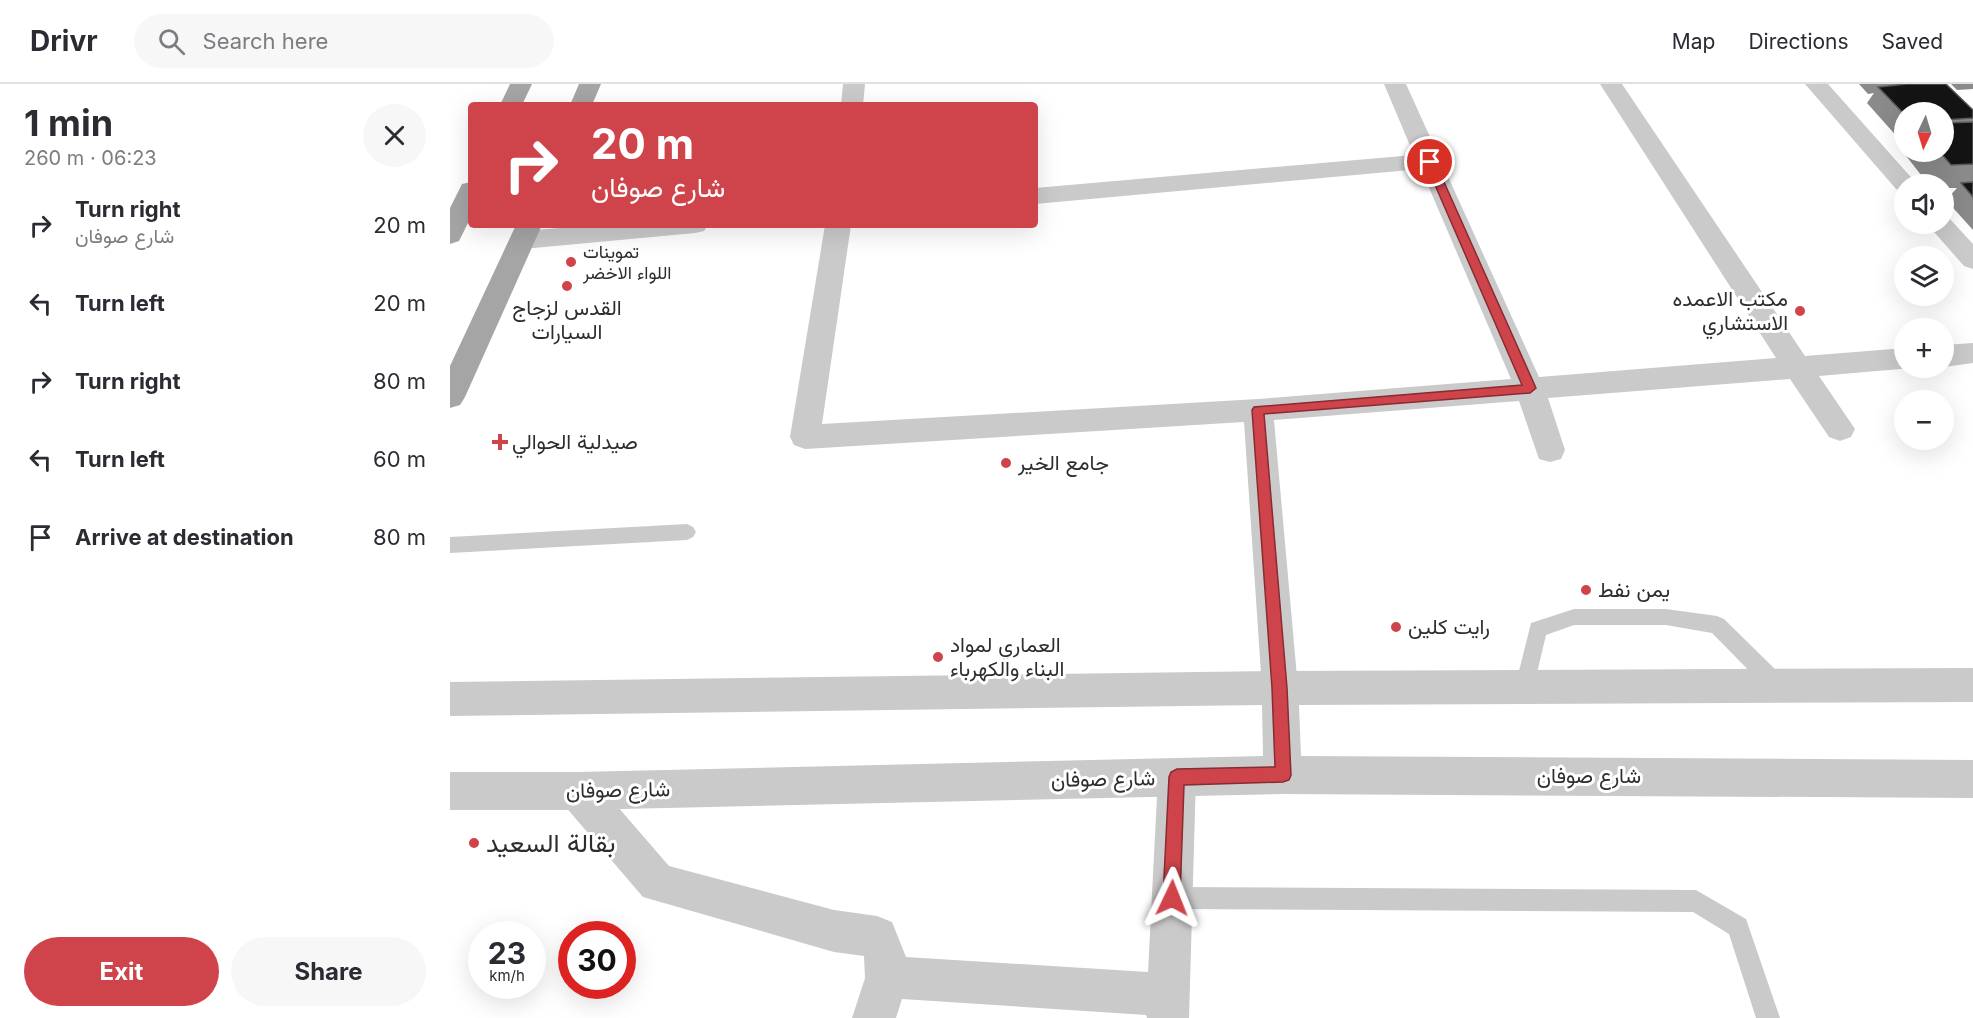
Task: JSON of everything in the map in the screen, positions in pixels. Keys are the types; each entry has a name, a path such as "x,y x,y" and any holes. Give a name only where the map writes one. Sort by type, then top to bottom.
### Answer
{"main road":[{"path":"512,102 521,84"},
{"path":"582,102 590,84"},
{"path":"450,235 468,196"},
{"path":"450,398 526,232"}],"street":[{"path":"852,102 854,84"},
{"path":"1395,84 1530,388 1550,450"},
{"path":"1611,84 1840,429"},
{"path":"1816,84 1896,174"},
{"path":"1038,196 1430,162"},
{"path":"526,232 623,228"},
{"path":"837,228 805,437 1258,410 1894,360"},
{"path":"1949,234 1973,260"},
{"path":"1954,355 1973,353"},
{"path":"1258,410 1280,688 1283,775"},
{"path":"450,699 1280,688 1973,685"},
{"name":"شارع صوفان","path":"450,791 578,791 1283,775 1973,778"},
{"path":"887,977 1168,1007 1177,777"},
{"path":"578,791 657,884 834,931 877,937 886,952 887,977 874,1018"}],"lane":[{"path":"450,545 687,532"},
{"path":"1526,687 1538,628 1574,616 1666,617 1717,625 1778,686"},
{"path":"1172,898 1696,901 1738,927 1768,1018"}],"building":[{"path":"1946,84 1973,110 1973,118 1954,119 1954,102 1894,104 1878,87"},
{"path":"1973,122 1973,164 1951,165 1948,162 1954,162 1954,123"},
{"path":"1973,182 1973,197 1961,183"}],"place":[{"name":"تموينات اللواء الاخضر","path":"571,262"},
{"name":"القدس لزجاج السيارات","path":"567,286"},
{"name":"مكتب الاعمده الاستشاري","path":"1800,311"},
{"name":"صيدلية الحوالي","path":"500,442"},
{"name":"جامع الخير","path":"1006,463"},
{"name":"يمن نفط","path":"1586,590"},
{"name":"رايت كلين","path":"1396,627"},
{"name":"العماري لمواد البناء والكهرباء","path":"938,657"},
{"name":"بقالة السعيد","path":"474,843"}],"route":[{"path":"1172,898 1177,777 1283,775 1280,688 1258,410 1530,388 1430,162"}]}
